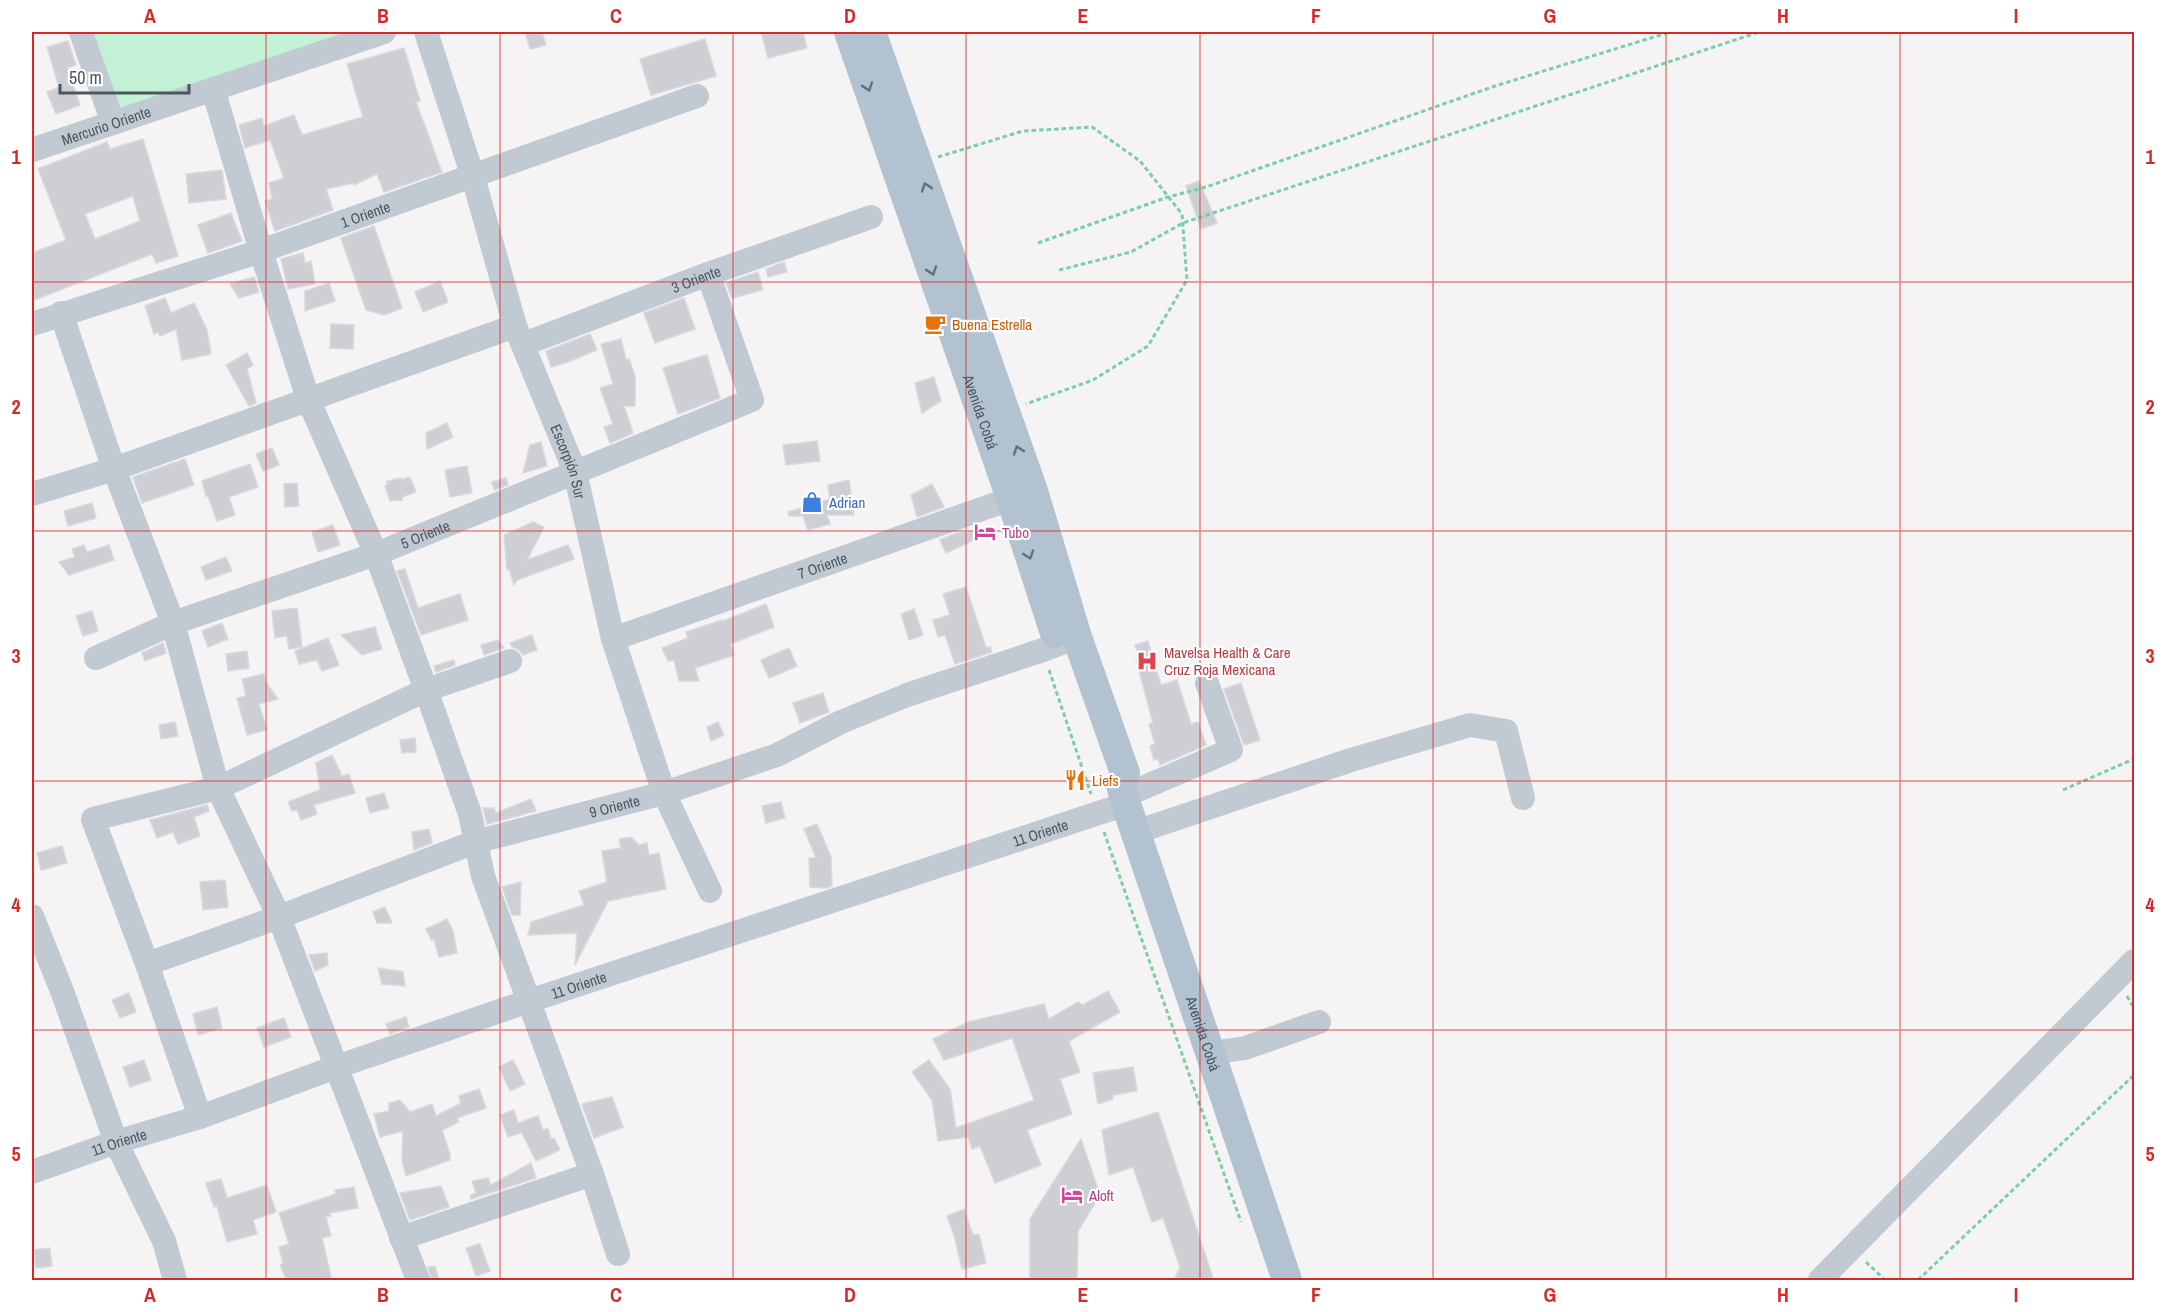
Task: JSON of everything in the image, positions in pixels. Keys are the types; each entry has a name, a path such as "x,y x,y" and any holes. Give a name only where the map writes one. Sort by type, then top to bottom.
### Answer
{"main road":[{"name":"Avenida Cobá","path":"849,32 1022,495 1067,640 1125,773 1124,795 1287,1281"},
{"name":"Avenida Cobá","path":"871,32 1005,411 1022,495"}],"street":[{"path":"81,32 113,123"},
{"name":"Mercurio Oriente","path":"32,150 384,32"},
{"name":"Escorpión Sur","path":"426,32 473,177 519,335 575,472 613,639 664,793 711,891"},
{"path":"213,89 308,399 376,554 426,690 470,814 483,876 592,1174 618,1254"},
{"name":"1 Oriente","path":"32,324 261,251 697,96"},
{"name":"3 Oriente","path":"32,494 114,469 308,399 519,335 708,274 871,217"},
{"name":"5 Oriente","path":"96,658 173,623 376,554 752,400 708,274"},
{"path":"61,313 114,469 173,623 218,788 279,917 418,1281"},
{"name":"7 Oriente","path":"613,639 1022,495"},
{"name":"9 Oriente","path":"147,964 475,843 664,793 777,755 841,722 907,695 1067,640"},
{"path":"200,1117 147,964 93,819 218,788 426,690 510,661"},
{"name":"11 Oriente","path":"32,1172 116,1142 200,1117 336,1067 1124,795 1231,750 1207,683"},
{"path":"1136,832 1351,760 1470,725 1506,731 1523,798"},
{"path":"32,916 62,991 116,1142 164,1241 175,1281"},
{"path":"1820,1281 2134,961"},
{"path":"1211,1053 1245,1048 1319,1022"},
{"path":"401,1238 592,1174"}],"path":[{"path":"1038,243 1168,196 1206,187 1495,86 1670,32"},
{"path":"1059,270 1131,252 1183,223 1759,32"},
{"path":"918,164 1023,131 1092,127 1140,161 1182,214 1187,280 1148,346 1093,381 1005,411"},
{"path":"2063,790 2134,759"},
{"path":"1918,1281 2134,1075"},
{"path":"1852,1248 1885,1281"}],"green space":[{"path":"94,32 362,32 122,114"}],"building":[{"path":"525,32 542,32 546,45 530,49"},
{"path":"761,32 803,32 807,48 768,58"},
{"path":"705,39 716,76 651,95 640,59"},
{"path":"68,41 76,65 67,68 80,105 56,114 47,92 59,87 47,47"},
{"path":"404,48 420,101 416,102 442,172 384,192 377,174 354,185 353,183 326,189 333,210 275,231 265,201 272,199 269,183 284,178 270,140 245,148 239,125 262,118 264,126 294,115 302,135 363,117 347,64"},
{"path":"143,139 178,256 156,263 152,254 32,301 32,253 66,240 38,169 107,142 110,149","holes":["133,196 140,221 95,239 85,214"]},
{"path":"222,170 226,199 189,203 186,174"},
{"path":"1199,181 1217,223 1201,229 1186,186"},
{"path":"231,213 242,241 208,253 198,225"},
{"path":"374,226 402,308 384,315 366,310 341,238"},
{"path":"303,253 305,263 311,261 315,284 288,289 281,259"},
{"path":"784,262 787,272 768,277 766,269"},
{"path":"758,272 763,290 732,298 726,283"},
{"path":"254,277 259,292 239,298 230,284"},
{"path":"440,281 448,302 423,312 415,292"},
{"path":"329,283 335,301 305,311 305,291"},
{"path":"165,298 171,313 194,303 207,330 211,354 182,360 176,329 160,336 158,332 154,334 145,306"},
{"path":"684,298 695,329 655,343 644,313"},
{"path":"331,324 354,325 353,349 330,348"},
{"path":"590,334 597,350 551,367 546,351"},
{"path":"621,339 626,360 629,359 635,376 635,406 624,406 633,433 610,443 604,427 613,424 600,388 613,384 601,344"},
{"path":"247,353 253,365 247,369 256,403 249,406 226,365"},
{"path":"707,355 720,398 678,414 663,368"},
{"path":"934,377 941,401 922,413 915,383"},
{"path":"447,423 453,437 427,449 426,433"},
{"path":"817,441 820,461 786,465 783,445"},
{"path":"541,442 547,466 523,473 530,445"},
{"path":"272,448 279,465 263,471 256,454"},
{"path":"185,459 194,485 142,503 133,477"},
{"path":"250,464 258,487 229,497 235,515 217,521 202,481"},
{"path":"467,466 472,493 450,497 445,470"},
{"path":"410,477 416,492 402,497 402,500 390,501 385,486 387,481"},
{"path":"506,478 508,485 494,490 492,482"},
{"path":"849,480 854,515 827,515 830,524 808,530 803,516 789,516 788,512 830,499 828,485"},
{"path":"297,483 299,506 285,507 284,484"},
{"path":"932,484 944,507 917,517 911,495"},
{"path":"92,503 96,518 68,526 64,511"},
{"path":"533,522 544,527 527,560 568,545 574,559 517,580 514,585 509,569 507,570 504,535"},
{"path":"333,525 340,545 318,552 312,532"},
{"path":"991,531 946,553 940,540 956,533"},
{"path":"84,545 87,552 109,545 114,560 69,575 59,562 75,557 72,549"},
{"path":"226,557 232,571 206,580 201,567"},
{"path":"405,569 418,608 460,594 468,620 421,635 397,571"},
{"path":"966,587 986,648 990,647 992,652 955,664 945,635 938,637 933,620 950,615 943,594"},
{"path":"766,604 774,627 730,644 734,655 695,668 699,681 679,681 674,660 668,661 662,648 688,638 686,632 723,621"},
{"path":"297,608 302,647 289,649 287,636 275,638 272,611"},
{"path":"914,609 923,635 909,640 901,614"},
{"path":"92,611 98,631 83,636 76,616"},
{"path":"222,623 228,639 208,647 202,631"},
{"path":"375,627 382,649 362,655 341,635"},
{"path":"532,635 537,650 523,655 510,643"},
{"path":"328,638 339,665 322,671 317,660 299,664 295,651"},
{"path":"498,640 504,648 484,655 481,645"},
{"path":"1148,641 1161,685 1177,680 1191,724 1198,722 1206,745 1160,765 1158,759 1154,760 1150,746 1155,744 1149,724 1153,723 1136,659 1139,658 1135,645"},
{"path":"163,643 166,653 145,661 142,653"},
{"path":"789,648 797,666 769,678 761,660"},
{"path":"247,651 249,668 228,671 226,654"},
{"path":"454,660 455,665 436,672 434,666"},
{"path":"264,674 266,682 278,699 259,704 267,730 247,735 237,698 246,696 242,679"},
{"path":"1241,683 1260,740 1244,745 1224,689"},
{"path":"823,693 829,712 800,723 793,703"},
{"path":"175,722 178,736 161,739 159,725"},
{"path":"718,722 724,735 711,741 707,727"},
{"path":"415,738 416,752 402,753 400,740"},
{"path":"332,755 342,776 349,774 355,793 314,805 317,814 301,820 297,810 292,811 288,802 320,790 316,763"},
{"path":"384,793 389,808 370,813 366,798"},
{"path":"531,799 536,811 487,824 483,808 494,808 496,813"},
{"path":"781,802 785,818 766,823 762,806"},
{"path":"207,805 209,811 194,817 200,836 178,844 173,832 157,838 150,820"},
{"path":"817,824 831,857 832,886 827,888 810,887 809,858 816,858 804,829"},
{"path":"429,829 432,843 414,850 412,832"},
{"path":"631,837 639,845 647,843 649,855 659,853 666,889 608,901 575,965 577,933 528,935 531,922 584,905 579,891 607,882 602,851 621,848 619,839"},
{"path":"62,846 67,863 41,870 37,853"},
{"path":"225,880 228,907 203,910 200,882"},
{"path":"521,882 520,915 512,915 502,887"},
{"path":"385,907 392,923 377,923 373,912"},
{"path":"447,919 453,931 457,953 439,957 434,939 432,941 426,929"},
{"path":"327,953 328,965 315,971 309,955"},
{"path":"378,968 403,972 405,986 382,984"},
{"path":"1108,991 1120,1012 1069,1041 1080,1072 1060,1079 1072,1114 1027,1130 1041,1165 995,1183 980,1146 972,1149 968,1137 938,1141 932,1100 912,1072 929,1060 950,1089 956,1128 1034,1100 1012,1038 944,1060 933,1039 968,1022 1044,1004 1049,1019 1078,1002 1083,1005"},
{"path":"129,993 136,1012 120,1018 112,1000"},
{"path":"217,1007 222,1028 198,1035 193,1014"},
{"path":"406,1017 409,1027 390,1034 386,1024"},
{"path":"284,1018 291,1037 264,1047 257,1028"},
{"path":"144,1060 151,1080 130,1087 123,1067"},
{"path":"513,1060 525,1084 510,1091 499,1067"},
{"path":"1133,1067 1137,1091 1113,1095 1113,1099 1098,1104 1093,1073"},
{"path":"479,1089 486,1108 457,1118 459,1122 442,1130 450,1160 406,1176 402,1160 403,1131 380,1137 374,1114 389,1111 389,1103 400,1100 410,1112 432,1104 436,1116 461,1103 459,1096"},
{"path":"612,1097 623,1127 594,1138 582,1104"},
{"path":"514,1110 518,1123 538,1116 543,1130 548,1128 551,1139 554,1138 560,1150 536,1161 520,1129 521,1133 508,1137 500,1115"},
{"path":"1158,1112 1214,1281 1174,1281 1180,1267 1163,1218 1152,1222 1133,1167 1109,1175 1102,1130"},
{"path":"1081,1139 1100,1195 1078,1231 1077,1281 1030,1281 1030,1219"},
{"path":"531,1163 536,1178 471,1199 470,1196 476,1193 472,1181 488,1178 491,1185"},
{"path":"221,1179 227,1198 267,1185 276,1212 253,1220 257,1234 227,1242 217,1206 214,1207 206,1183"},
{"path":"441,1186 449,1207 410,1220 400,1193"},
{"path":"354,1187 358,1208 330,1213 331,1216 326,1217 331,1236 322,1238 332,1281 287,1281 280,1265 283,1263 279,1247 289,1244 279,1213 336,1194 335,1190"},
{"path":"964,1209 973,1235 979,1234 986,1263 962,1269 947,1216"},
{"path":"480,1244 490,1271 476,1276 466,1248"},
{"path":"50,1248 52,1266 36,1268 34,1250"},
{"path":"435,1266 439,1281 432,1281 428,1267"}],"place":[{"name":"Buena Estrella","path":"935,324"},
{"name":"Adrian","path":"812,502"},
{"name":"Tubo","path":"985,532"},
{"name":"Mavelsa Health & Care Cruz Roja Mexicana","path":"1147,661"},
{"name":"Liefs","path":"1075,780"},
{"name":"Aloft","path":"1072,1195"}]}
